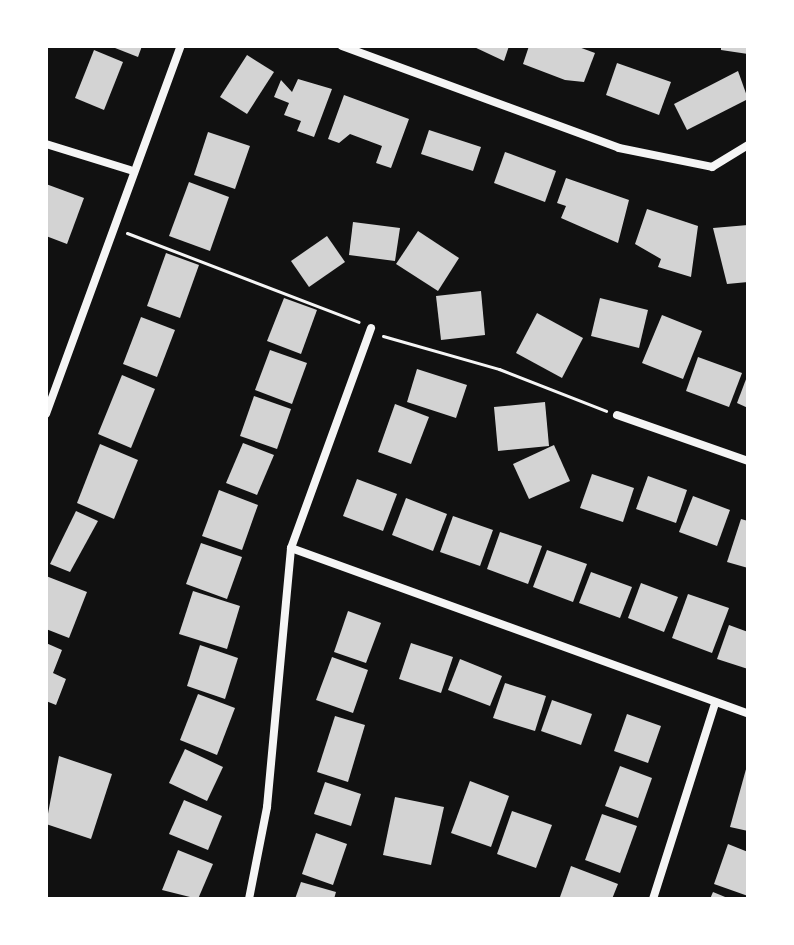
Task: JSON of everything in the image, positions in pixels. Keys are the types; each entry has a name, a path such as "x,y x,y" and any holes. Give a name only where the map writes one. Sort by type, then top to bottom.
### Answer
{"street":[{"path":"46,414 130,170 181,46"},
{"path":"342,46 619,148 712,167 748,145"},
{"path":"46,144 130,170"},
{"path":"249,899 267,807 291,548 371,328"},
{"path":"46,382 56,385"},
{"path":"617,415 748,461"},
{"path":"291,548 748,713"},
{"path":"653,899 715,703"}],"path":[{"path":"112,228 371,328 393,343 499,369 617,415"}],"building":[{"path":"110,46 142,46 138,57"},
{"path":"472,46 509,46 504,61"},
{"path":"529,46 576,46 595,53 584,82 565,80 523,64"},
{"path":"721,46 748,46 748,54 721,50"},
{"path":"94,50 123,62 104,110 75,98"},
{"path":"247,55 274,72 247,114 220,97"},
{"path":"617,63 671,82 659,115 606,95"},
{"path":"738,71 748,99 687,130 674,104"},
{"path":"298,79 332,89 314,137 297,131 301,121 284,115 289,103 274,97 281,80 292,92"},
{"path":"344,95 409,119 391,168 376,163 382,146 350,134 339,143 328,139"},
{"path":"429,130 481,147 473,171 421,154"},
{"path":"208,132 250,146 235,189 194,175"},
{"path":"505,152 556,171 545,202 494,183"},
{"path":"566,178 629,200 618,243 561,218 566,206 557,203"},
{"path":"189,182 229,197 210,251 169,236"},
{"path":"46,184 84,198 67,244 46,236"},
{"path":"647,209 698,226 691,277 658,267 661,259 635,244"},
{"path":"353,222 400,228 395,261 349,255"},
{"path":"748,225 748,282 727,284 713,228"},
{"path":"418,231 459,258 438,291 396,264"},
{"path":"327,236 345,262 309,287 291,261"},
{"path":"166,253 199,265 180,318 147,306"},
{"path":"481,291 485,335 441,340 436,296"},
{"path":"284,298 317,310 301,354 267,341"},
{"path":"600,298 648,310 639,348 591,336"},
{"path":"537,313 583,338 562,378 516,353"},
{"path":"662,315 702,331 683,379 642,363"},
{"path":"141,317 175,330 157,377 123,364"},
{"path":"270,350 307,363 292,404 255,390"},
{"path":"698,357 742,373 729,407 686,391"},
{"path":"417,369 467,385 456,418 407,402"},
{"path":"748,374 748,408 737,403"},
{"path":"122,375 155,389 131,448 98,434"},
{"path":"254,396 291,409 277,449 240,436"},
{"path":"545,402 549,446 498,451 494,407"},
{"path":"395,404 429,417 411,464 378,452"},
{"path":"243,443 274,455 257,495 226,483"},
{"path":"100,444 138,460 114,519 77,503"},
{"path":"554,445 570,481 529,499 513,464"},
{"path":"592,474 634,488 623,522 580,508"},
{"path":"648,476 687,490 676,523 636,509"},
{"path":"357,479 397,494 383,531 343,516"},
{"path":"219,490 258,505 242,550 202,536"},
{"path":"693,496 730,510 717,546 679,532"},
{"path":"406,498 447,514 433,551 392,535"},
{"path":"76,511 98,521 70,572 50,564"},
{"path":"453,516 493,530 480,566 440,552"},
{"path":"741,519 748,521 748,568 727,562"},
{"path":"500,532 542,546 528,584 487,569"},
{"path":"201,543 242,557 227,599 186,584"},
{"path":"547,550 587,564 573,602 533,587"},
{"path":"591,572 632,587 620,618 579,603"},
{"path":"46,576 87,592 69,638 46,629"},
{"path":"641,583 678,597 664,632 628,618"},
{"path":"193,591 240,606 227,649 179,634"},
{"path":"688,594 729,608 712,653 672,638"},
{"path":"348,611 381,623 366,663 334,652"},
{"path":"729,625 748,632 748,669 717,659"},
{"path":"46,643 62,650 53,673 66,679 56,705 46,701"},
{"path":"411,643 453,657 441,693 399,679"},
{"path":"200,645 238,658 225,699 187,686"},
{"path":"332,657 368,670 353,713 316,700"},
{"path":"460,659 502,676 490,706 448,690"},
{"path":"505,683 546,696 535,731 493,718"},
{"path":"198,694 235,708 217,755 180,740"},
{"path":"552,700 592,714 581,745 541,731"},
{"path":"627,714 661,726 648,763 614,751"},
{"path":"335,716 365,725 348,782 317,772"},
{"path":"185,749 223,767 207,801 169,783"},
{"path":"59,756 112,774 91,839 46,824"},
{"path":"748,762 748,831 730,827"},
{"path":"620,766 652,778 638,818 605,806"},
{"path":"470,781 509,796 491,847 451,833"},
{"path":"325,782 361,794 351,826 314,814"},
{"path":"395,797 444,807 431,865 383,855"},
{"path":"184,800 222,816 208,850 169,834"},
{"path":"512,811 552,825 536,868 497,854"},
{"path":"602,814 637,826 620,873 585,860"},
{"path":"316,833 347,844 333,885 302,874"},
{"path":"728,844 748,852 748,896 714,884"},
{"path":"178,850 213,864 198,899 162,890"},
{"path":"571,866 618,884 612,899 560,897"},
{"path":"301,882 336,892 334,899 295,899"},
{"path":"713,892 730,899 710,899"}]}
